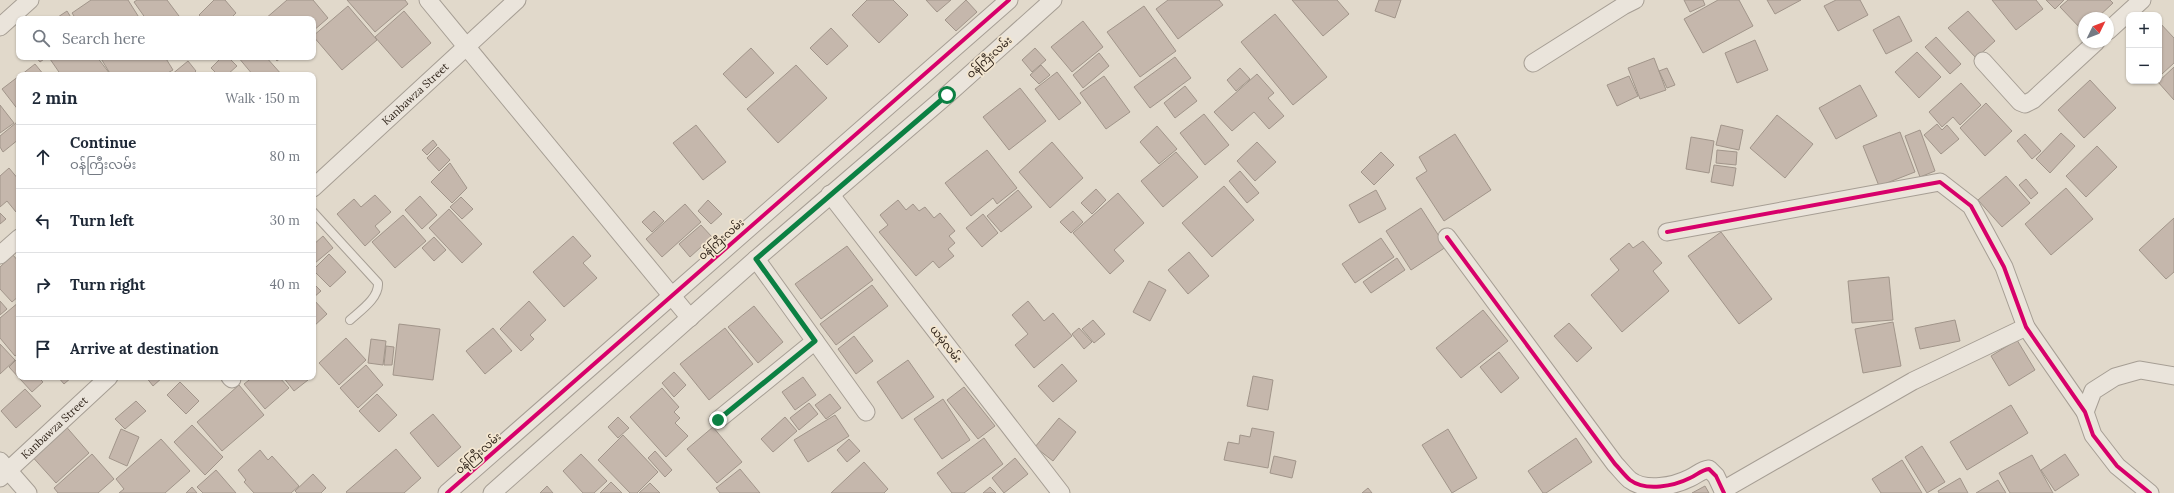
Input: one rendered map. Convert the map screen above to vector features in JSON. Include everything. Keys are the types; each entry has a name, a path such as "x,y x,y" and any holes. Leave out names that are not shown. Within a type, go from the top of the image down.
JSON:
{"street":[{"path":"0,27 30,0"},
{"path":"428,0 465,47 690,318"},
{"name":"Kanbawza Street","path":"316,185 517,0"},
{"name":"ဝန်ကြီးလမ်း","path":"447,493 671,295 928,73 1009,0"},
{"name":"ဝန်ကြီးလမ်း","path":"492,493 756,259 947,95 1053,0"},
{"path":"1533,63 1623,6 1635,0"},
{"path":"2114,26 2142,0"},
{"path":"1983,61 2020,102 2024,104 2033,100 2089,48"},
{"path":"1667,232 1940,182 1971,206 2004,267 2026,327 2085,412 2093,435 2117,466 2150,493"},
{"name":"ယမုံလမ်း","path":"830,194 1056,491"},
{"path":"1447,237 1615,464 1631,481 1649,487 1669,485 1709,469 1716,476 1724,492 1913,381 2026,327"},
{"path":"0,255 16,241"},
{"path":"756,259 866,412"},
{"path":"718,420 815,341"},
{"path":"2085,412 2094,392 2115,376 2140,370 2174,376"},
{"name":"Kanbawza Street","path":"2,470 106,380"},
{"path":"2,470 28,493"}],"lane":[{"path":"316,215 378,283 379,290 376,295 350,320"}],"building":[{"path":"91,0 128,0 138,16 74,16 72,13"},
{"path":"137,0 167,0 179,16 144,16 134,2"},
{"path":"214,0 225,0 236,13 233,16 199,15"},
{"path":"287,0 313,0 328,18 316,28 316,16 268,16"},
{"path":"347,0 405,0 408,4 375,32"},
{"path":"867,0 893,0 908,15 879,43 852,15"},
{"path":"926,0 951,0 937,12"},
{"path":"966,0 977,12 956,31 945,20"},
{"path":"1168,0 1219,0 1223,5 1178,39 1156,9"},
{"path":"1292,0 1337,0 1349,14 1323,36"},
{"path":"1379,0 1401,0 1395,18 1375,11"},
{"path":"1684,0 1703,0 1705,5 1690,12"},
{"path":"1718,0 1739,0 1753,26 1703,53 1684,19"},
{"path":"1767,0 1801,0 1775,14"},
{"path":"1836,0 1860,0 1868,15 1838,31 1824,6"},
{"path":"1992,0 2036,0 2043,9 2016,30"},
{"path":"2046,0 2064,0 2055,9"},
{"path":"2068,0 2110,0 2113,3 2103,12 2078,12 2078,26 2060,7"},
{"path":"348,6 377,40 342,70 316,40 316,33"},
{"path":"1144,6 1176,51 1140,77 1107,32"},
{"path":"67,11 70,16 60,16"},
{"path":"404,11 431,43 402,68 375,37"},
{"path":"1968,11 1995,41 1976,58 1948,28"},
{"path":"1275,14 1327,77 1293,105 1241,42"},
{"path":"1899,16 1912,41 1886,54 1873,30"},
{"path":"1083,21 1103,47 1072,72 1051,47"},
{"path":"2162,25 2174,38 2174,63 2162,74"},
{"path":"831,28 848,46 827,65 810,48"},
{"path":"1936,37 1961,64 1950,74 1925,47"},
{"path":"1755,40 1768,70 1737,83 1725,53"},
{"path":"751,48 774,73 746,98 723,74"},
{"path":"1035,48 1046,60 1032,72 1022,60"},
{"path":"1917,52 1941,77 1919,98 1895,72"},
{"path":"1099,53 1109,66 1083,88 1073,75"},
{"path":"1175,57 1191,78 1150,108 1134,87"},
{"path":"1654,58 1666,90 1640,99 1628,68"},
{"path":"51,60 99,60 108,72 59,72"},
{"path":"102,60 167,60 173,70 169,72 109,72"},
{"path":"219,60 231,60 237,66 230,72 215,72 211,68"},
{"path":"240,60 269,60 279,72 250,72"},
{"path":"188,61 196,71 195,72 175,72"},
{"path":"35,64 42,72 25,72"},
{"path":"796,65 827,98 778,143 747,109"},
{"path":"1041,65 1050,75 1039,84 1030,75"},
{"path":"2174,67 2174,100 2160,84 2162,84 2162,78"},
{"path":"1240,68 1250,79 1236,91 1227,80"},
{"path":"1667,68 1675,85 1667,88 1659,71"},
{"path":"1057,72 1081,103 1059,120 1035,89"},
{"path":"1257,74 1274,93 1268,98 1284,116 1269,129 1254,112 1232,131 1214,112"},
{"path":"1104,76 1130,112 1106,129 1080,93"},
{"path":"1629,76 1638,96 1617,106 1607,85"},
{"path":"16,78 16,107 2,89"},
{"path":"2090,80 2116,108 2084,138 2058,110"},
{"path":"1961,83 1981,105 1960,125 1953,117 1942,127 1929,112"},
{"path":"1860,85 1877,116 1836,139 1819,108"},
{"path":"1185,86 1197,101 1175,118 1164,103"},
{"path":"1020,88 1046,121 1009,150 983,117"},
{"path":"1986,103 2012,131 1985,156 1960,128"},
{"path":"0,105 14,123 0,133"},
{"path":"1204,114 1229,145 1205,165 1180,133"},
{"path":"1777,115 1813,144 1785,178 1750,148"},
{"path":"16,123 16,141 3,152 0,147 0,136"},
{"path":"1937,124 1942,130 1947,125 1959,139 1941,154 1924,135"},
{"path":"696,125 726,162 703,180 673,143"},
{"path":"1721,125 1743,130 1739,150 1716,145"},
{"path":"1157,126 1177,149 1159,164 1140,142"},
{"path":"1920,130 1935,171 1920,177 1905,136"},
{"path":"1900,132 1915,172 1879,186 1863,146"},
{"path":"2061,133 2075,146 2050,173 2036,159"},
{"path":"1455,134 1491,190 1444,221 1416,178 1427,171 1419,157"},
{"path":"2025,134 2041,151 2032,159 2017,141"},
{"path":"1691,137 1714,141 1709,173 1686,169"},
{"path":"433,140 437,145 427,155 422,150"},
{"path":"1052,142 1083,178 1050,208 1019,172"},
{"path":"1257,142 1276,162 1255,181 1237,161"},
{"path":"2097,146 2117,167 2086,197 2066,176"},
{"path":"438,147 450,160 439,171 427,158"},
{"path":"987,150 1017,188 997,204 993,198 971,216 945,183"},
{"path":"1717,150 1737,152 1736,165 1716,163"},
{"path":"1176,152 1198,177 1163,207 1141,181"},
{"path":"1381,152 1394,165 1374,185 1361,172"},
{"path":"450,163 467,188 452,203 431,182"},
{"path":"1714,165 1736,168 1733,186 1711,182"},
{"path":"9,168 16,176 16,212 7,201 0,207 0,176"},
{"path":"1240,171 1259,193 1247,203 1229,181"},
{"path":"2006,176 2030,203 2002,227 1978,200"},
{"path":"2026,179 2038,193 2031,199 2019,185"},
{"path":"1224,186 1254,220 1212,257 1182,223"},
{"path":"2066,188 2093,219 2051,255 2025,224"},
{"path":"1096,189 1106,200 1092,214 1081,203"},
{"path":"1018,190 1032,207 1001,232 987,216"},
{"path":"1376,190 1386,209 1359,223 1349,205"},
{"path":"1118,193 1144,223 1114,250 1124,261 1110,274 1073,233"},
{"path":"375,195 391,212 375,226 380,232 365,246 337,214 354,199 361,207"},
{"path":"420,196 437,215 422,229 405,210"},
{"path":"461,197 473,209 462,219 450,207"},
{"path":"708,200 722,214 711,224 698,211"},
{"path":"898,200 906,210 913,204 919,211 925,207 934,218 940,213 955,231 949,236 955,243 948,249 954,256 939,268 933,261 916,276 879,232 888,225 880,215"},
{"path":"685,204 701,222 662,257 646,239"},
{"path":"1421,208 1446,247 1411,270 1386,231"},
{"path":"449,209 482,244 462,263 429,228"},
{"path":"654,211 664,221 652,232 642,222"},
{"path":"1073,211 1083,222 1071,233 1060,222"},
{"path":"0,213 6,219 0,224"},
{"path":"983,214 998,233 982,247 966,228"},
{"path":"403,215 426,241 395,268 372,242"},
{"path":"2174,218 2174,272 2166,279 2139,250"},
{"path":"701,225 712,237 690,257 679,244"},
{"path":"1721,232 1772,299 1739,324 1688,256"},
{"path":"323,236 333,248 316,262 316,242"},
{"path":"573,236 591,256 583,263 597,278 564,307 533,272"},
{"path":"434,237 446,250 434,261 422,248"},
{"path":"1381,238 1394,257 1355,283 1342,264"},
{"path":"1643,241 1662,263 1653,271 1669,291 1622,332 1591,295 1619,270 1610,259 1629,243 1633,248"},
{"path":"847,246 873,280 821,319 795,284"},
{"path":"1189,252 1209,276 1188,294 1168,270"},
{"path":"329,254 346,272 330,287 316,273 316,267"},
{"path":"13,255 16,258 16,299 12,302 0,289 0,267"},
{"path":"1397,258 1405,270 1371,293 1363,282"},
{"path":"1889,277 1893,320 1852,323 1848,281"},
{"path":"1149,281 1166,290 1150,321 1133,312"},
{"path":"872,285 888,306 836,345 820,324"},
{"path":"316,286 321,291 316,295"},
{"path":"0,301 7,309 0,315"},
{"path":"529,301 546,320 530,335 534,339 521,351 500,329"},
{"path":"1028,301 1044,321 1053,313 1072,336 1034,368 1015,345 1028,334 1012,315"},
{"path":"316,302 327,314 316,324"},
{"path":"16,305 15,356 0,338 0,318"},
{"path":"754,306 783,342 758,363 728,327"},
{"path":"1483,310 1508,341 1461,378 1436,348"},
{"path":"1093,320 1105,334 1094,343 1082,329"},
{"path":"1955,320 1960,341 1920,349 1915,328"},
{"path":"1893,322 1901,366 1863,373 1855,329"},
{"path":"1569,323 1592,348 1577,362 1554,336"},
{"path":"399,324 440,329 433,380 393,375"},
{"path":"493,328 512,351 485,374 466,351"},
{"path":"725,328 753,364 709,400 680,364"},
{"path":"1079,328 1092,342 1084,349 1072,334"},
{"path":"854,336 873,361 856,374 838,349"},
{"path":"346,338 366,360 339,385 319,363"},
{"path":"371,339 386,341 383,365 368,363"},
{"path":"2017,340 2035,370 2009,386 1991,356"},
{"path":"0,344 15,360 0,374"},
{"path":"386,346 394,347 392,365 384,365"},
{"path":"1499,352 1519,378 1501,393 1480,367"},
{"path":"16,360 16,375 9,367"},
{"path":"908,360 934,397 902,419 877,382"},
{"path":"1062,364 1077,381 1053,402 1038,386"},
{"path":"366,365 383,385 358,408 340,388"},
{"path":"674,372 686,385 674,397 662,383"},
{"path":"1253,376 1273,380 1268,410 1247,406"},
{"path":"803,377 816,395 795,410 782,392"},
{"path":"21,380 41,380 43,382 32,392"},
{"path":"61,380 69,380 64,384"},
{"path":"148,380 160,380 153,386"},
{"path":"249,380 282,380 289,388 265,409 244,384"},
{"path":"285,380 308,380 294,391"},
{"path":"180,382 199,401 186,414 167,395"},
{"path":"239,385 264,415 222,451 197,422"},
{"path":"964,387 995,426 978,439 947,400"},
{"path":"662,388 679,407 674,412 680,418 675,423 688,436 666,457 630,417"},
{"path":"25,389 41,406 16,428 1,411"},
{"path":"377,394 397,415 379,432 359,411"},
{"path":"830,394 841,408 826,419 815,405"},
{"path":"943,399 970,440 942,459 914,419"},
{"path":"136,401 146,411 125,429 115,419"},
{"path":"809,403 818,414 799,430 790,418"},
{"path":"2011,405 2028,433 1967,470 1950,442"},
{"path":"433,414 461,447 438,467 410,433"},
{"path":"835,415 849,436 808,462 794,440"},
{"path":"618,417 629,428 618,438 608,427"},
{"path":"785,417 797,431 773,452 761,439"},
{"path":"1059,418 1076,432 1053,461 1035,447"},
{"path":"63,423 89,453 56,483 29,453"},
{"path":"192,425 223,457 205,475 174,442"},
{"path":"713,427 742,462 717,483 687,449"},
{"path":"1252,428 1274,432 1268,468 1224,460 1228,442 1239,444 1240,435 1250,437"},
{"path":"121,429 139,437 127,466 109,458"},
{"path":"1448,429 1477,478 1452,493 1422,445"},
{"path":"623,435 658,472 637,493 630,493 598,460"},
{"path":"984,438 1003,464 964,493 952,493 937,473"},
{"path":"1576,438 1592,462 1546,493 1543,493 1528,471"},
{"path":"161,439 190,471 165,493 119,493 124,489 116,479"},
{"path":"849,439 860,451 847,462 837,450"},
{"path":"1922,446 1945,482 1927,493 1905,457"},
{"path":"396,449 421,478 404,493 346,492"},
{"path":"260,450 268,460 272,456 299,486 291,493 254,493 244,482 246,480 238,470"},
{"path":"655,451 672,470 665,477 648,458"},
{"path":"92,454 114,479 98,493 58,493 54,488"},
{"path":"581,454 607,481 594,493 583,493 563,471"},
{"path":"2065,454 2079,475 2055,491 2041,470"},
{"path":"2032,455 2053,493 2010,493 1999,473"},
{"path":"1274,456 1296,461 1292,478 1270,473"},
{"path":"1015,458 1028,474 1004,493 992,478"},
{"path":"1902,460 1922,493 1881,493 1872,479"},
{"path":"864,462 888,489 884,493 831,493"},
{"path":"740,469 760,493 720,493 716,488"},
{"path":"216,470 236,493 203,493 197,487"},
{"path":"313,474 326,488 321,493 297,493 295,491"},
{"path":"1960,478 1968,493 1939,493 1938,491"},
{"path":"1998,480 2006,493 1976,493"},
{"path":"611,482 622,493 600,493"},
{"path":"650,483 660,493 639,493"},
{"path":"547,486 553,493 540,493"},
{"path":"1705,486 1709,493 1692,493"},
{"path":"192,487 197,493 186,493"},
{"path":"990,487 996,493 983,493"},
{"path":"1368,488 1372,493 1362,493"}],"cycle path":[{"path":"447,493 1009,0"},
{"path":"1667,232 1940,182 1971,206 2004,267 2026,327 2085,412 2093,435 2117,466 2150,493"},
{"path":"1447,237 1615,464 1630,480 1644,486 1652,487 1668,485 1683,481 1709,469 1716,476 1724,493"}],"route":[{"path":"718,420 815,341 756,259 947,95"}]}
